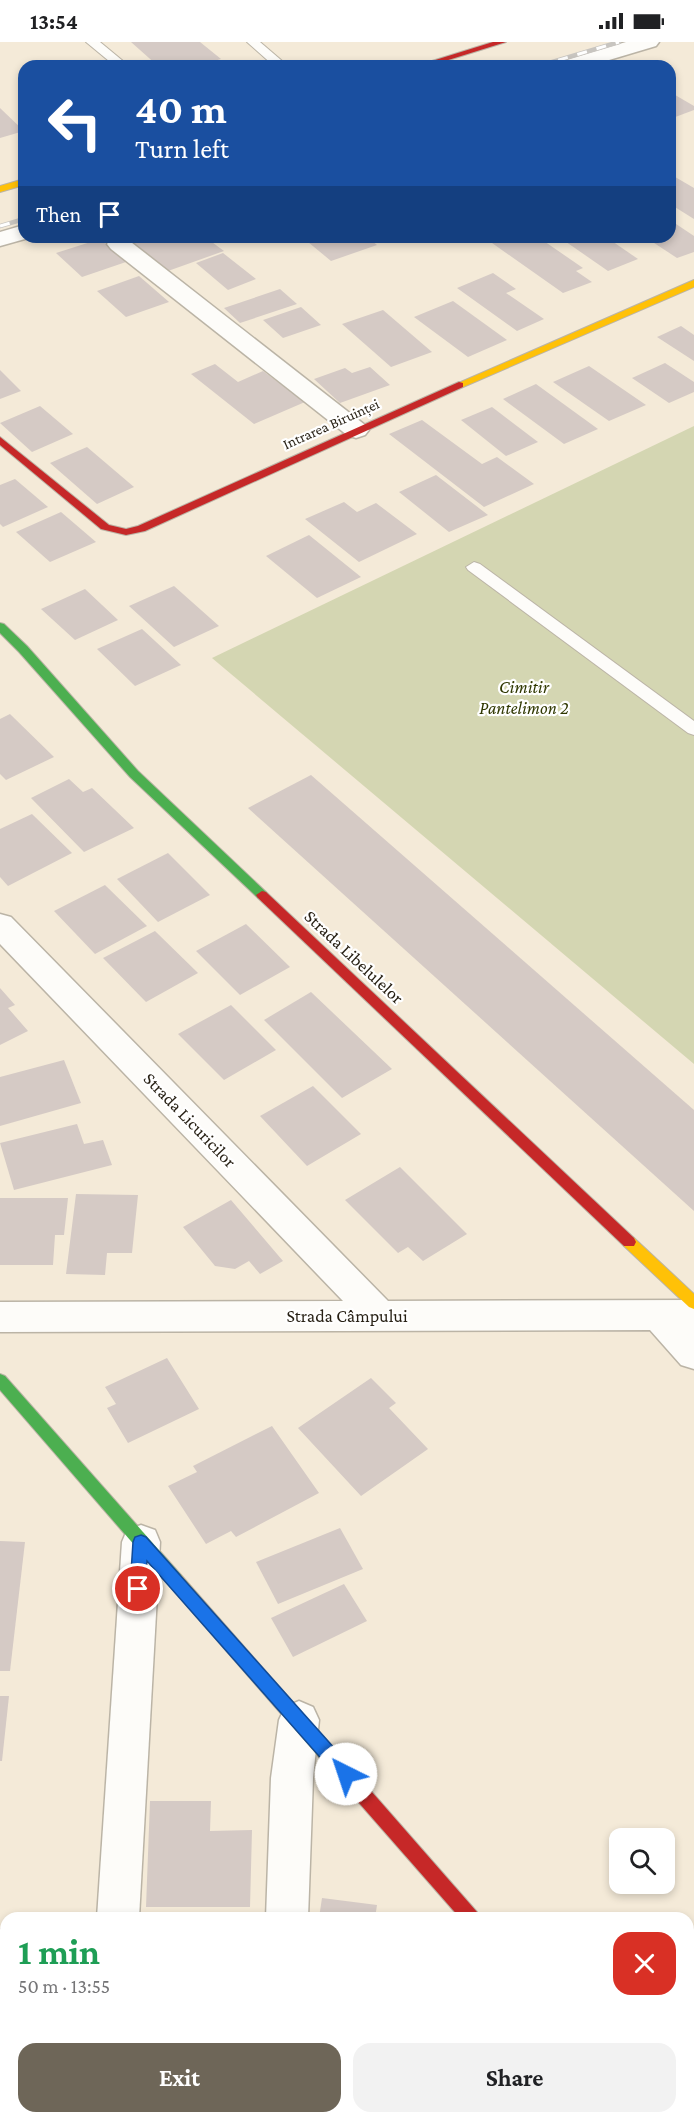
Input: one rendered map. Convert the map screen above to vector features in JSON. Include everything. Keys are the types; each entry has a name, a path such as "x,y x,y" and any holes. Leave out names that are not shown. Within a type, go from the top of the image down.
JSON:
{"street":[{"path":"440,60 502,42"},
{"path":"587,60 649,42"},
{"path":"0,189 18,184"},
{"path":"0,239 18,234"},
{"path":"119,244 356,430"},
{"name":"Intrarea Biruinței","path":"0,440 105,527 126,532 141,529 356,430 694,283"},
{"name":"Strada Libelulelor","path":"0,627 134,774 694,1303"},
{"name":"Strada Licuricilor","path":"0,925 380,1316"},
{"path":"659,1315 694,1354"},
{"name":"Strada Câmpului","path":"0,1317 694,1315"},
{"path":"0,1380 466,1912"},
{"path":"118,1912 141,1542"},
{"path":"287,1912 292,1778 299,1720"}],"lane":[{"path":"92,42 115,60"},
{"path":"253,42 275,60"},
{"path":"474,567 694,729"}],"green space":[{"name":"Cimitir Pantelimon 2","path":"694,426 694,1064 212,658"}],"building":[{"path":"131,42 200,42 221,59 218,60 151,60"},
{"path":"676,96 694,106 694,110 676,117"},
{"path":"0,108 18,125 18,133 0,138"},
{"path":"676,178 694,188 694,219 676,208"},
{"path":"676,224 694,236 694,252 677,258 654,243 676,243"},
{"path":"87,243 105,243 126,262 82,277 56,253"},
{"path":"134,243 213,243 224,251 168,271"},
{"path":"309,243 374,243 377,245 331,261"},
{"path":"492,243 547,243 583,268 576,271 592,282 563,293"},
{"path":"568,243 615,243 638,259 608,271"},
{"path":"223,253 256,279 228,290 196,263"},
{"path":"493,273 516,289 506,293 544,319 517,331 457,288"},
{"path":"139,276 169,302 126,317 97,291"},
{"path":"280,289 297,304 240,323 224,308"},
{"path":"453,301 507,340 468,357 414,317"},
{"path":"301,307 321,325 283,338 263,320"},
{"path":"383,310 432,352 391,367 342,324"},
{"path":"681,326 694,335 694,361 657,337"},
{"path":"665,363 694,382 694,392 669,403 632,378"},
{"path":"215,364 238,382 263,371 305,402 254,424 191,374"},
{"path":"589,366 646,405 609,421 553,382"},
{"path":"370,367 390,385 340,403 314,379 345,368 352,373"},
{"path":"0,370 21,391 0,399"},
{"path":"536,384 598,429 564,444 503,399"},
{"path":"40,406 73,434 32,452 0,423"},
{"path":"492,407 538,442 506,456 461,420"},
{"path":"422,420 482,464 497,457 534,484 484,507 389,434"},
{"path":"87,447 134,487 97,504 50,463"},
{"path":"436,475 488,515 449,532 399,492"},
{"path":"15,479 48,507 3,527 0,524 0,485"},
{"path":"344,502 357,512 376,503 417,534 359,562 305,519"},
{"path":"61,512 96,542 50,562 16,532"},
{"path":"309,535 361,577 317,598 266,556"},
{"path":"174,586 219,626 174,647 129,606"},
{"path":"85,589 118,620 75,640 41,609"},
{"path":"142,629 181,665 135,686 97,649"},
{"path":"10,714 54,757 6,780 0,774 0,719"},
{"path":"311,775 694,1110 694,1211 248,808"},
{"path":"69,779 83,792 92,788 134,828 84,852 31,798"},
{"path":"32,814 72,853 8,886 0,877 0,829"},
{"path":"168,853 210,895 158,922 117,879"},
{"path":"105,885 147,926 95,954 54,911"},
{"path":"246,924 290,967 240,995 196,951"},
{"path":"155,931 198,973 146,1002 103,958"},
{"path":"0,988 15,1005 8,1008 28,1031 0,1045"},
{"path":"311,992 392,1069 342,1098 264,1020"},
{"path":"231,1005 276,1050 224,1080 178,1034"},
{"path":"64,1060 81,1103 0,1126 0,1077"},
{"path":"313,1086 361,1134 307,1166 260,1116"},
{"path":"77,1124 84,1144 103,1140 112,1165 14,1190 0,1143"},
{"path":"400,1167 467,1234 423,1261 408,1247 398,1253 345,1200"},
{"path":"76,1194 138,1195 132,1253 107,1253 105,1275 66,1274"},
{"path":"0,1198 68,1198 64,1235 55,1235 53,1265 0,1265"},
{"path":"231,1200 283,1261 260,1274 249,1261 235,1269 215,1266 183,1227"},
{"path":"167,1358 199,1409 128,1443 107,1408 116,1404 105,1387"},
{"path":"371,1378 396,1403 389,1408 428,1449 361,1496 298,1428"},
{"path":"272,1426 319,1493 236,1537 231,1531 206,1544 168,1486 197,1472 193,1466"},
{"path":"340,1528 363,1569 278,1604 256,1562"},
{"path":"0,1541 25,1542 10,1671 0,1671"},
{"path":"344,1584 367,1621 293,1657 271,1618"},
{"path":"0,1696 9,1696 2,1761 0,1761"},
{"path":"150,1801 211,1801 210,1831 252,1830 250,1907 146,1907"},
{"path":"322,1898 377,1905 376,1912 320,1912"}],"railway":[{"path":"559,60 619,42"},
{"path":"0,226 18,221"}],"traffic: fast":[{"path":"0,627 23,649 134,774 262,895"},
{"path":"0,1380 175,1580"}],"traffic: slow":[{"path":"0,189 18,184"},
{"path":"459,385 694,283"},
{"path":"629,1242 694,1303"},
{"path":"175,1580 330,1757"}],"traffic: jam":[{"path":"440,60 502,42"},
{"path":"0,440 105,527 126,532 141,529 459,385"},
{"path":"262,895 629,1242"},
{"path":"330,1757 466,1912"}],"route":[{"path":"138,1589 141,1542 346,1774"}]}
